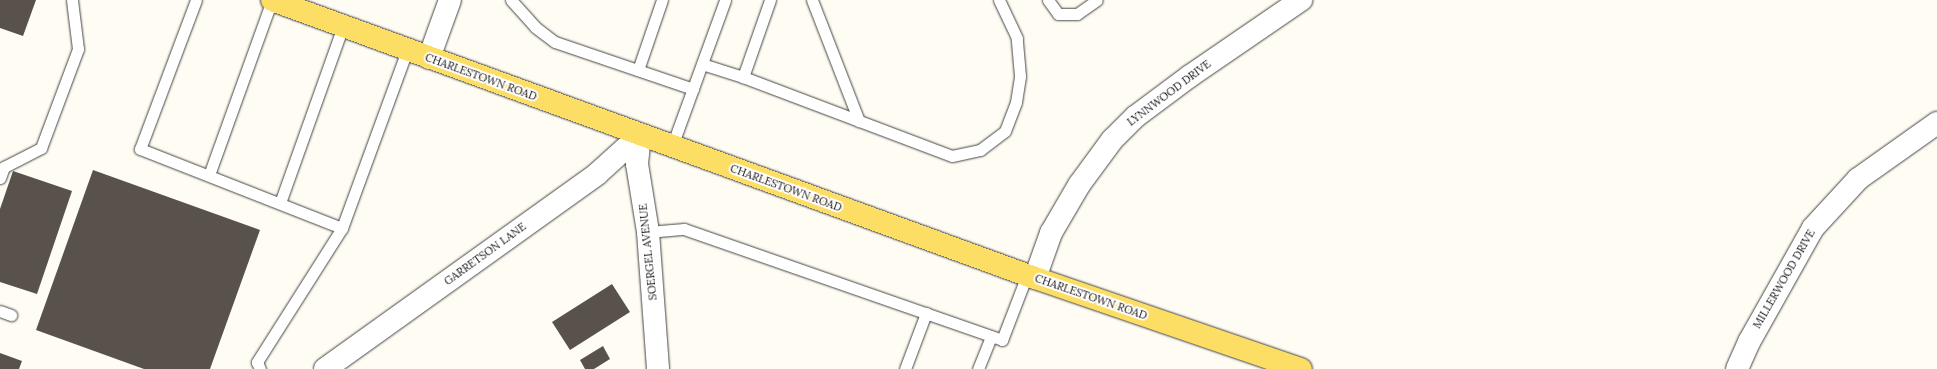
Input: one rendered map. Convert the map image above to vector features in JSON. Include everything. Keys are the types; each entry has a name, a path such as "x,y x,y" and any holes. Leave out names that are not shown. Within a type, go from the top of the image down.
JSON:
{"main road":[{"name":"CHARLESTOWN ROAD","path":"272,0 1031,277 1301,369"}],"street":[{"path":"429,58 450,0"},
{"name":"LYNNWOOD DRIVE","path":"1031,277 1051,233 1079,185 1112,140 1135,117 1190,76 1300,0"},
{"name":"MILLERWOOD DRIVE","path":"1737,369 1749,342 1813,228 1858,179 1937,123"},
{"name":"SOERGEL AVENUE","path":"640,135 637,164 648,232 658,369"},
{"name":"GARRETSON LANE","path":"325,369 598,174 640,135"}],"lane":[{"path":"0,178 4,167 41,148 78,50 72,0"},
{"path":"196,0 140,148 342,228"},
{"path":"209,175 272,0"},
{"path":"511,0 535,27 555,42 693,89"},
{"path":"638,70 662,0"},
{"path":"672,146 725,0"},
{"path":"743,77 770,0"},
{"path":"812,0 860,121"},
{"path":"702,64 743,77 952,156 980,150 1005,131 1016,102 1020,76 1017,38 1000,0"},
{"path":"1048,0 1058,14 1077,14 1097,0"},
{"path":"280,203 343,26"},
{"path":"260,369 257,362 342,228 407,50"},
{"path":"648,232 684,229 1002,340 1031,277"},
{"path":"0,311 11,315"},
{"path":"905,369 926,313"},
{"path":"978,369 991,336"}],"building":[{"path":"0,0 36,0 23,36 0,28"},
{"path":"93,170 260,230 210,369 144,369 36,330"},
{"path":"13,171 72,191 37,294 0,282 0,209"},
{"path":"612,284 630,312 570,350 552,322"},
{"path":"603,346 610,359 594,369 585,369 580,360"},
{"path":"0,353 22,361 19,369 0,369"}]}
